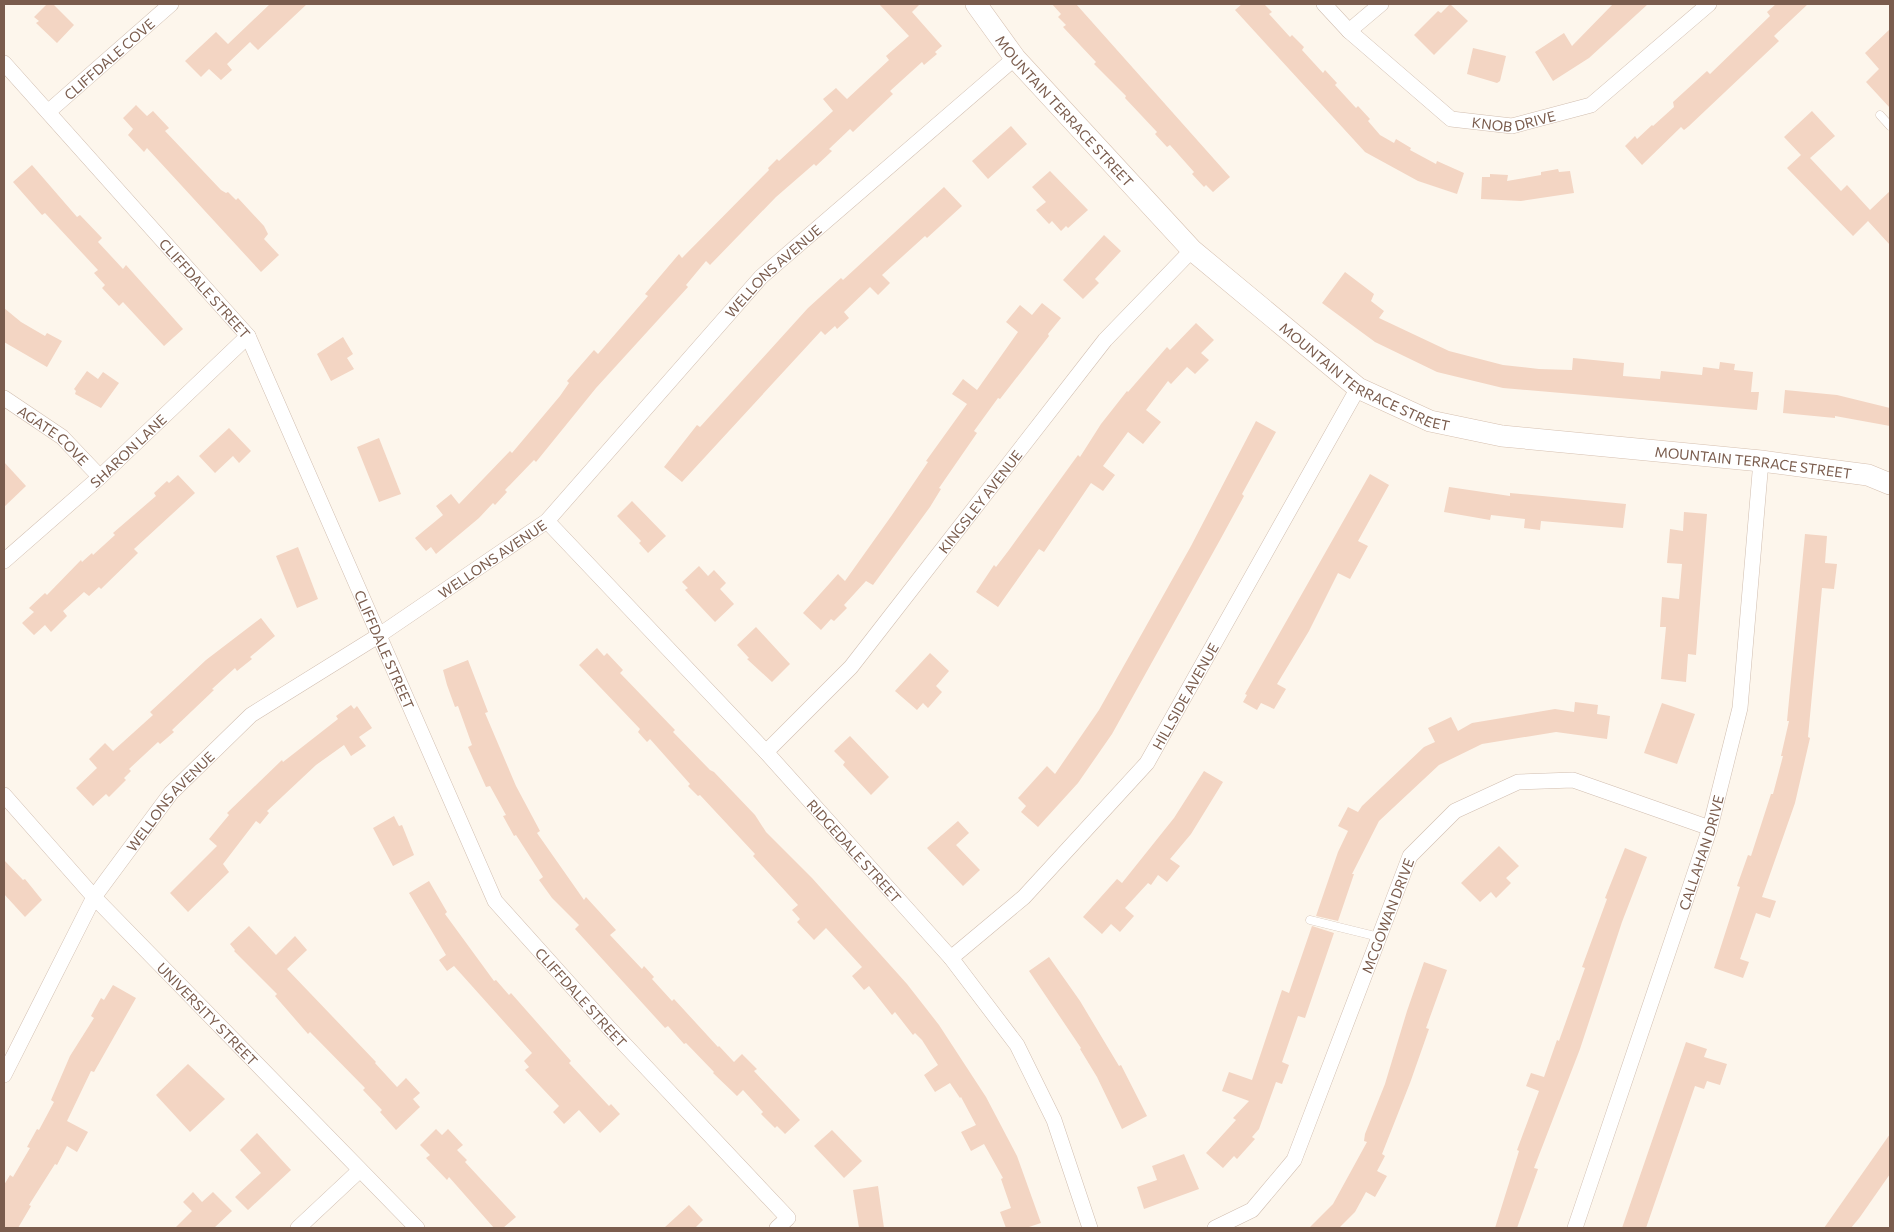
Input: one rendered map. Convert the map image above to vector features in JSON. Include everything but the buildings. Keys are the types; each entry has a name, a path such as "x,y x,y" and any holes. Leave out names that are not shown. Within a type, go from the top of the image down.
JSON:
{"street":[{"name":"CLIFFDALE COVE","path":"48,112 171,4"},
{"name":"MOUNTAIN TERRACE STREET","path":"976,4 1015,58 1192,250 1358,388 1430,421 1502,436 1761,462 1868,475 1890,484"},
{"name":"KNOB DRIVE","path":"1324,4 1349,31 1451,119 1512,126 1591,104 1709,4"},
{"path":"1349,31 1381,4"},
{"name":"WELLONS AVENUE","path":"4,1075 94,897 171,793 251,715 378,636 547,521 761,277 1015,58"},
{"name":"CLIFFDALE STREET","path":"4,63 248,336 495,901 783,1223"},
{"name":"KINGSLEY AVENUE","path":"766,752 851,667 1105,340 1192,250"},
{"name":"SHARON LANE","path":"4,561 100,477 248,336"},
{"name":"HILLSIDE AVENUE","path":"951,958 1024,897 1147,763 1358,388"},
{"name":"AGATE COVE","path":"4,398 62,437 100,477"},
{"name":"CALLAHAN DRIVE","path":"1575,1228 1710,828 1740,708 1761,462"},
{"name":"RIDGEDALE STREET","path":"547,521 766,752 951,958 1017,1045 1054,1120 1090,1228"},
{"name":"MCGOWAN DRIVE","path":"1215,1228 1252,1210 1294,1160 1410,856 1455,811 1518,782 1573,780 1710,828"},
{"name":"UNIVERSITY STREET","path":"4,795 94,897 417,1228"},
{"path":"298,1228 360,1170"}],"lane":[{"path":"1880,114 1890,126"},
{"path":"1310,920 1380,937"}]}
